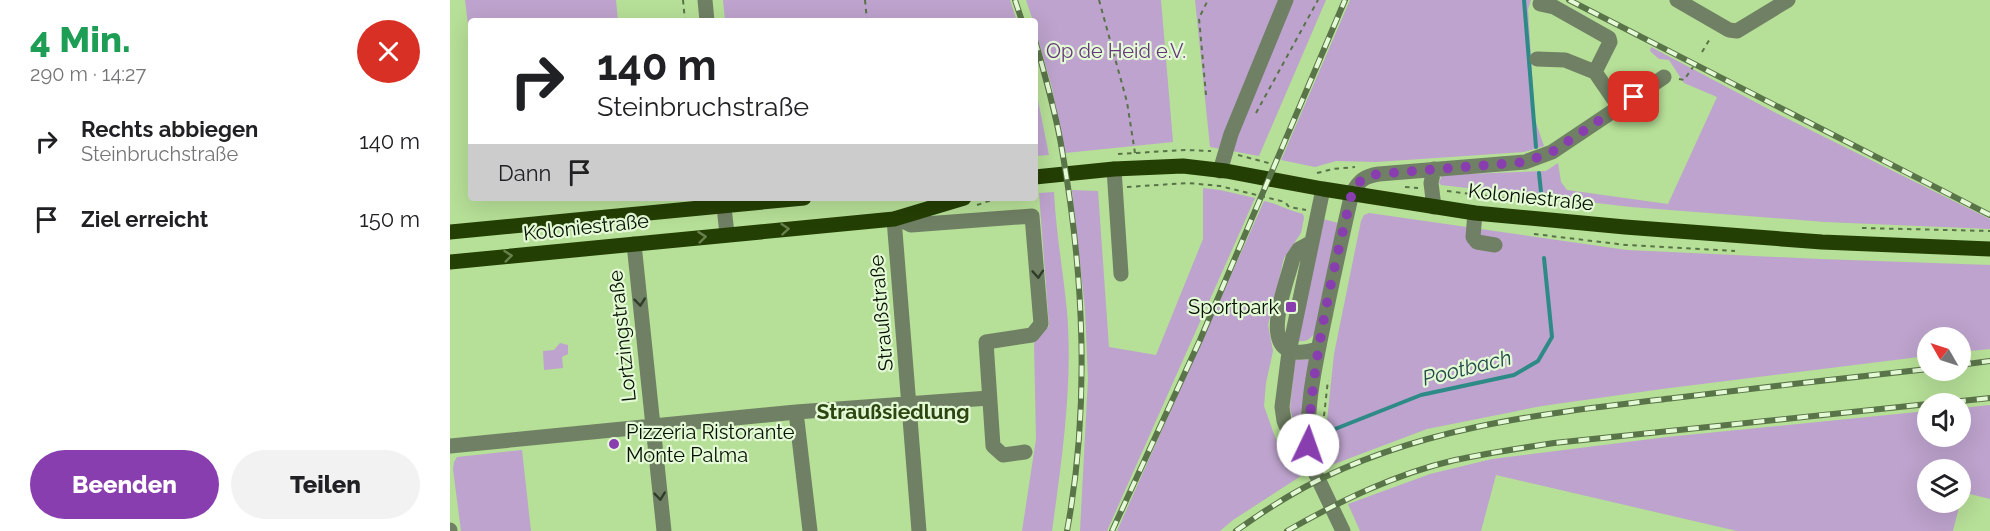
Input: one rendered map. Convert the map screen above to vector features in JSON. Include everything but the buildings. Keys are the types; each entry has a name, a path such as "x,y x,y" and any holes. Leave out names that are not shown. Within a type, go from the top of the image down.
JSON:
{"main road":[{"name":"Koloniestraße","path":"1038,177 1137,167 1182,166 1220,178 1323,189 1475,213 1822,242 1990,249"},
{"name":"Koloniestraße","path":"450,232 743,201"},
{"name":"Koloniestraße","path":"450,262 896,219 954,201"}],"street":[{"path":"705,0 707,18"},
{"path":"1220,178 1231,134 1286,0"},
{"path":"1677,0 1729,30 1737,31 1788,0"},
{"path":"1540,4 1554,8 1609,38 1610,42 1595,72"},
{"path":"1537,59 1565,60 1595,72 1619,107"},
{"path":"1310,462 1308,445 1310,396 1318,349 1352,193 1360,180 1370,175 1525,162 1552,152 1664,77"},
{"path":"1114,169 1121,274"},
{"path":"1434,169 1432,189 1434,207"},
{"path":"1323,189 1289,352 1282,407 1284,421 1290,435 1310,462 1343,531"},
{"path":"723,202 727,234"},
{"path":"1475,213 1473,237 1477,242 1495,245"},
{"name":"Koloniestraße","path":"896,219 911,225 1032,216 1041,324 1032,335 986,342 989,398"},
{"name":"Straußstraße","path":"896,219 919,531"},
{"name":"Lortzingstraße","path":"634,244 664,531"},
{"path":"1289,352 1304,353 1318,349"},
{"path":"450,446 796,412 989,398 993,446 1003,455 1025,452"},
{"path":"796,412 810,531"}],"path":[{"path":"683,0 685,18"},
{"path":"865,0 867,18"},
{"path":"1099,0 1127,102 1137,167"},
{"path":"1206,94 1199,18 1208,0"},
{"path":"1252,119 1318,0"},
{"path":"1702,52 1710,38"},
{"path":"1684,80 1693,67"},
{"path":"1233,153 1283,167"},
{"path":"1220,178 1285,202 1289,207 1318,212"},
{"path":"1397,186 1595,209"},
{"path":"1860,228 1990,231"},
{"path":"1323,422 1329,376"}],"green space":[{"path":"465,0 616,0 618,18 468,18 468,25"},
{"path":"723,0 1010,0 1016,18 725,18"},
{"name":"Op de Heid e.V.","path":"1026,0 1161,0 1173,142 1065,153 1052,88 1038,39 1038,18 1032,18"},
{"path":"1195,0 1326,0 1259,156 1210,147"},
{"path":"1350,0 1531,0 1528,9 1535,120 1544,146 1524,152 1376,162 1336,161 1315,167 1281,160"},
{"path":"1651,47 1776,113 1990,219 1990,229 1825,222 1631,207 1439,183 1442,175 1546,171 1558,163 1561,182 1567,190 1668,204 1717,97 1684,83 1669,60 1659,59 1650,51"},
{"path":"1038,100 1049,155 1038,156"},
{"path":"1203,188 1255,198 1107,531 1080,531 1088,379 1085,309 1072,190 1098,191 1109,347 1156,355 1203,239"},
{"path":"1054,192 1067,311 1069,366 1066,421 1052,531 1022,531 1036,439 1034,343 1049,326 1039,193"},
{"path":"1264,201 1303,214 1304,218 1301,233 1284,258 1268,325 1273,351 1264,406 1279,448 1301,476 1220,531 1117,531"},
{"path":"1369,213 1627,250 1990,265 1990,349 1971,351 1971,327 1917,327 1917,357 1542,406 1427,429 1329,466 1324,449 1334,354 1364,215"},
{"path":"1323,219 1338,223 1316,332 1308,340 1298,341"},
{"path":"560,343 568,345 568,354 562,357 563,368 544,370 543,351 554,350"},
{"path":"1310,359 1301,422 1293,420 1290,408 1295,360"},
{"path":"1990,405 1990,499 1971,494 1971,459 1917,459 1917,513 1958,513 1953,531 1737,531 1496,475 1481,531 1360,531 1348,504 1430,474 1492,459 1667,437 1917,412 1917,447 1971,447 1971,407"},
{"path":"522,450 531,531 461,531 453,469 457,457"}],"waterway":[{"name":"Pootbach","path":"1524,0 1536,147"},
{"name":"Pootbach","path":"1539,173 1541,192"},
{"name":"Pootbach","path":"1335,429 1421,395 1514,375 1538,361 1552,337 1544,258"}],"railway":[{"path":"1015,0 1021,18"},
{"path":"1112,531 1200,340 1345,0"},
{"path":"1569,0 1990,215"},
{"path":"1038,51 1062,150 1079,293 1081,341 1079,437 1067,531"},
{"path":"1971,364 1990,361"},
{"path":"1236,531 1296,492 1348,466 1393,449 1485,425 1579,410 1917,370"},
{"path":"1971,400 1990,398"},
{"path":"1287,531 1327,509 1389,481 1467,457 1554,443 1917,405"}],"place":[{"name":"Sportpark","path":"1291,307"},
{"name":"Pizzeria Ristorante Monte Palma","path":"614,444"}],"district":[{"name":"Straußsiedlung","path":"893,412"}],"route":[{"path":"1308,445 1310,396 1318,349 1352,193 1360,180 1379,174 1525,162 1552,152 1634,97"}]}
